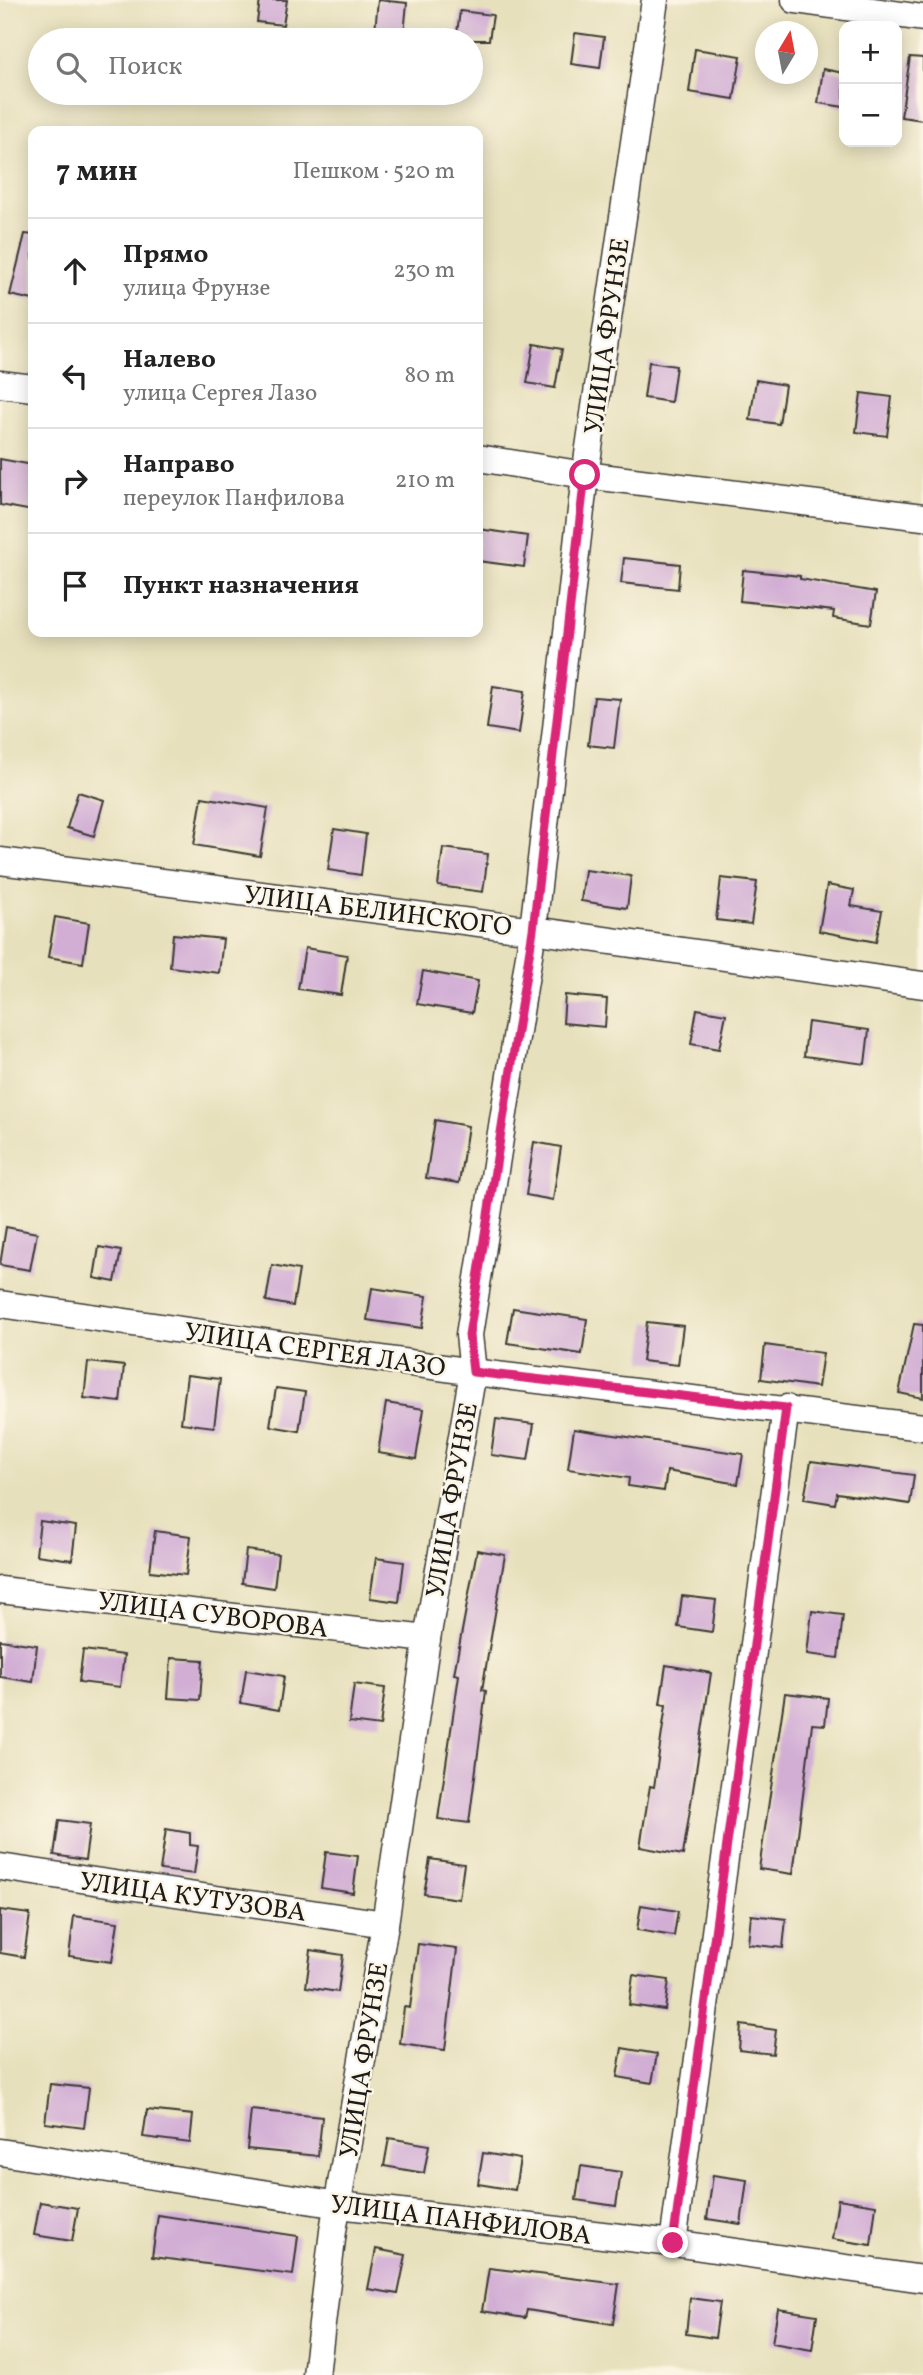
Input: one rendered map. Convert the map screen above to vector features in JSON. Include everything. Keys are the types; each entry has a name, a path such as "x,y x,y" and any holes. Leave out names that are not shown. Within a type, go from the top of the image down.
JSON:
{"street":[{"name":"УЛИЦА ФРУНЗЕ","path":"316,2375 333,2231 386,1924 427,1639 473,1372 469,1335 533,930 585,475 655,0"},
{"path":"795,0 923,18"},
{"path":"2,382 28,387"},
{"path":"483,459 585,475 923,517"},
{"name":"УЛИЦА БЕЛИНСКОГО","path":"0,861 533,930 923,985"},
{"name":"УЛИЦА СЕРГЕЯ ЛАЗО","path":"0,1304 473,1372 786,1408 923,1427"},
{"path":"673,2243 786,1408"},
{"name":"УЛИЦА СУВОРОВА","path":"0,1590 427,1639"},
{"name":"УЛИЦА КУТУЗОВА","path":"0,1867 386,1924"},
{"name":"УЛИЦА ПАНФИЛОВА","path":"0,2152 339,2205 673,2243 923,2279"}],"building":[{"path":"260,0 287,0 283,25 257,22"},
{"path":"378,0 407,3 405,28 375,28"},
{"path":"460,11 493,15 489,40 483,40 483,28 458,28"},
{"path":"575,33 604,37 600,68 571,64"},
{"path":"695,49 741,56 734,99 689,92"},
{"path":"910,57 923,58 923,120 902,117"},
{"path":"823,69 839,72 839,106 818,103"},
{"path":"25,234 28,234 28,299 10,295"},
{"path":"534,344 562,349 555,388 527,383"},
{"path":"649,362 676,366 671,402 644,398"},
{"path":"756,380 785,385 779,424 750,420"},
{"path":"861,393 892,397 887,436 856,432"},
{"path":"0,459 28,464 28,510 0,505"},
{"path":"483,530 528,536 524,567 483,562"},
{"path":"624,558 680,564 678,589 621,583"},
{"path":"743,570 800,576 800,579 876,592 871,624 833,618 834,611 740,601"},
{"path":"493,686 525,691 519,733 487,728"},
{"path":"594,697 620,699 614,748 588,745"},
{"path":"78,792 104,800 94,836 67,828"},
{"path":"202,797 268,808 260,856 194,845"},
{"path":"334,829 366,834 361,875 328,870"},
{"path":"443,848 488,854 483,892 438,886"},
{"path":"585,870 631,876 627,908 581,901"},
{"path":"721,878 757,882 751,924 716,920"},
{"path":"827,885 854,890 851,906 882,911 876,942 819,931"},
{"path":"55,917 89,923 83,963 48,957"},
{"path":"173,934 223,939 219,973 170,967"},
{"path":"305,948 347,955 341,995 298,989"},
{"path":"423,971 478,981 472,1013 417,1004"},
{"path":"565,995 607,999 605,1027 563,1023"},
{"path":"697,1009 726,1014 719,1049 691,1044"},
{"path":"808,1022 869,1030 865,1064 804,1056"},
{"path":"435,1120 468,1126 459,1183 426,1178"},
{"path":"534,1142 561,1147 553,1200 526,1195"},
{"path":"6,1227 37,1233 30,1270 0,1265"},
{"path":"99,1247 121,1251 115,1282 94,1278"},
{"path":"272,1265 299,1270 293,1306 266,1301"},
{"path":"372,1288 427,1296 422,1328 367,1320"},
{"path":"513,1308 587,1319 582,1354 507,1343"},
{"path":"647,1322 683,1326 678,1365 642,1361"},
{"path":"914,1324 923,1325 923,1398 899,1393"},
{"path":"765,1345 823,1353 818,1387 761,1379"},
{"path":"88,1362 124,1366 120,1402 84,1398"},
{"path":"187,1375 220,1379 214,1427 181,1423"},
{"path":"276,1388 305,1392 299,1431 270,1426"},
{"path":"386,1403 424,1409 416,1459 378,1453"},
{"path":"496,1419 534,1424 528,1460 491,1455"},
{"path":"574,1429 743,1454 738,1484 667,1471 664,1491 628,1486 629,1478 568,1469"},
{"path":"811,1461 914,1475 910,1504 837,1493 835,1504 804,1499"},
{"path":"40,1521 76,1526 72,1560 36,1555"},
{"path":"155,1531 191,1536 186,1575 150,1571"},
{"path":"246,1550 278,1554 274,1588 242,1583"},
{"path":"477,1550 505,1555 482,1690 486,1691 469,1823 438,1819 459,1675 454,1674"},
{"path":"376,1558 404,1562 399,1602 370,1598"},
{"path":"682,1596 716,1600 712,1632 678,1627"},
{"path":"812,1611 843,1615 838,1658 807,1654"},
{"path":"0,1640 37,1645 33,1682 0,1677"},
{"path":"83,1650 124,1655 120,1687 79,1682"},
{"path":"171,1658 203,1660 200,1700 168,1698"},
{"path":"666,1665 711,1673 683,1855 640,1847 650,1786 654,1787 666,1705 660,1704"},
{"path":"246,1670 284,1676 279,1710 241,1703"},
{"path":"354,1684 385,1688 380,1726 349,1722"},
{"path":"785,1693 828,1698 825,1725 812,1724 793,1874 759,1869"},
{"path":"59,1820 90,1824 85,1860 54,1855"},
{"path":"166,1829 190,1833 190,1845 198,1846 194,1874 160,1870"},
{"path":"326,1852 358,1856 353,1893 321,1888"},
{"path":"430,1859 464,1864 459,1899 424,1894"},
{"path":"641,1905 678,1911 674,1936 637,1930"},
{"path":"0,1910 30,1914 24,1957 0,1953"},
{"path":"751,1915 786,1919 783,1948 748,1944"},
{"path":"74,1916 118,1922 112,1962 69,1956"},
{"path":"418,1944 457,1949 445,2050 400,2044 404,2007 410,2008"},
{"path":"311,1950 343,1955 338,1992 306,1987"},
{"path":"633,1975 669,1980 665,2010 629,2005"},
{"path":"741,2025 776,2030 773,2054 739,2050"},
{"path":"622,2048 657,2054 652,2083 617,2077"},
{"path":"50,2084 89,2088 84,2128 45,2123"},
{"path":"147,2110 193,2115 190,2143 143,2137"},
{"path":"251,2110 322,2117 318,2156 247,2149"},
{"path":"389,2138 429,2145 424,2173 384,2166"},
{"path":"483,2153 520,2159 515,2190 478,2184"},
{"path":"581,2166 621,2172 616,2206 576,2200"},
{"path":"713,2175 747,2180 741,2224 707,2219"},
{"path":"838,2199 876,2205 871,2245 832,2239"},
{"path":"40,2202 78,2208 72,2241 34,2235"},
{"path":"158,2215 298,2236 293,2275 152,2257"},
{"path":"376,2249 406,2255 398,2294 368,2289"},
{"path":"489,2268 619,2284 613,2324 527,2310 525,2318 482,2311"},
{"path":"690,2298 720,2302 715,2338 686,2334"},
{"path":"778,2309 817,2315 812,2350 772,2343"}],"route":[{"path":"585,475 533,930 469,1335 473,1372 786,1408 673,2243"}]}
